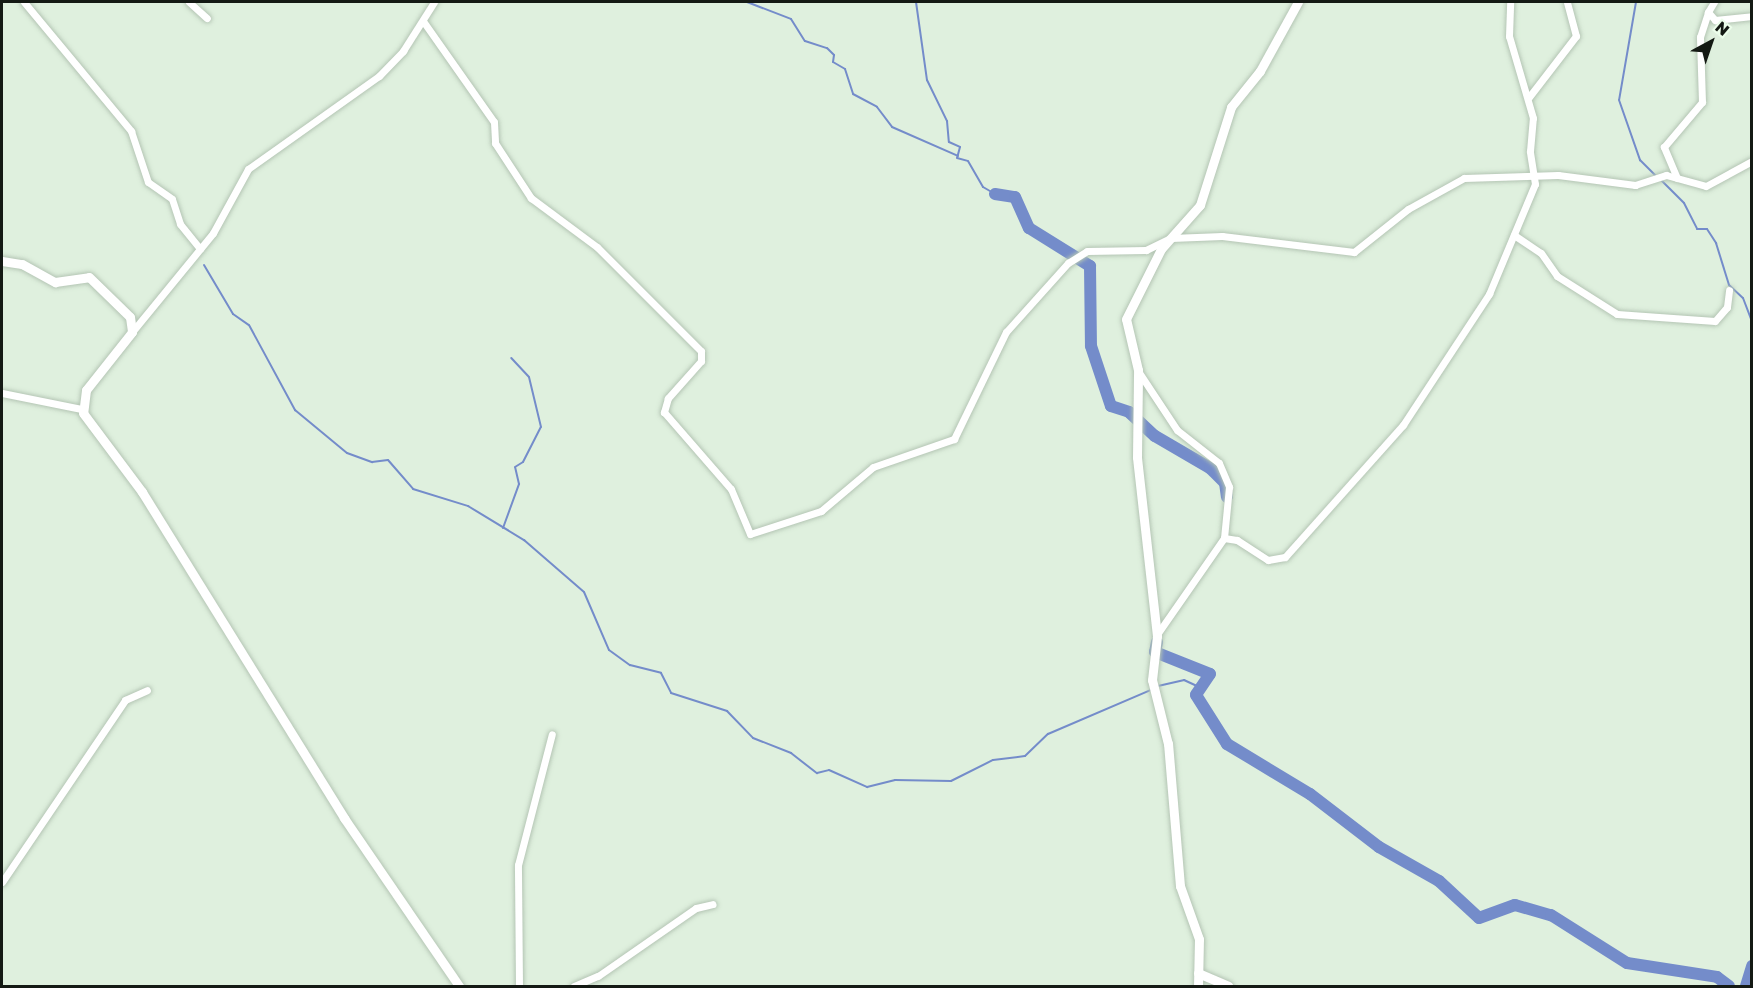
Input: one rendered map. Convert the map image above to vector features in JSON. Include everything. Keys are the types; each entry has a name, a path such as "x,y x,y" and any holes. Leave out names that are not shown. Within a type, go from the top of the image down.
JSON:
{"street":[{"path":"24,2 131,131 140,167 153,188 172,199 180,224 200,249"},
{"path":"189,2 207,18"},
{"path":"81,409 86,390 200,249 248,169 379,76 423,21 434,2"},
{"path":"1198,987 1199,939 1180,886 1169,755 1152,680 1157,636 1137,426 1137,370 1128,309 1171,238 1200,205 1231,107 1260,71 1298,2"},
{"path":"1224,538 1237,540 1268,560 1293,550 1416,408 1489,294 1536,176 1529,97 1509,36 1510,2"},
{"path":"1529,97 1576,36 1567,2"},
{"path":"1679,180 1664,147 1702,102 1700,37 1708,12 1714,2"},
{"path":"1708,12 1722,22 1752,16"},
{"path":"423,21 494,122 495,143 531,198 597,247 701,351 700,361 668,398 664,412 731,489 750,534 821,511 873,467 892,458 945,446 960,430 1006,332 1074,256 1091,251 1146,250 1171,238 1222,236 1354,252 1453,181 1474,176 1536,176 1635,185 1661,175 1679,180 1714,184 1752,161"},
{"path":"1514,235 1541,253 1557,276 1617,314 1715,321 1728,307 1729,290"},
{"path":"2,261 22,264 55,282 89,277 130,317 132,332"},
{"path":"1137,370 1178,430 1210,454 1224,474 1229,506 1224,538 1173,604 1157,636"},
{"path":"2,393 81,409 142,492 344,818 459,987"},
{"path":"2,882 125,700 147,690"},
{"path":"519,987 518,865 552,734"},
{"path":"573,987 598,976 696,908 712,904"},
{"path":"1198,973 1228,987"}],"waterway":[{"path":"747,2 791,19 805,41 827,48 834,55 833,62 845,69 853,94 877,107 892,127 958,156"},
{"path":"916,2 927,80 947,121 949,142 960,147 957,158 968,161 983,187 995,194"},
{"path":"1636,2 1619,100 1640,160 1656,176"},
{"path":"1660,179 1684,203 1697,229 1707,229 1716,243 1729,285 1743,298 1752,322"},
{"path":"995,194 1015,197 1029,228 1090,266 1091,346 1111,406 1129,412 1155,436 1210,468 1225,483 1227,497"},
{"path":"204,265 233,314 249,325 295,410 347,453 372,462 388,460 413,489 468,506 524,540 584,592 609,650 630,665 661,673 671,693 727,711 753,738 791,753 817,773 829,770 867,787 895,780 951,781 993,760 1025,756 1048,734 1153,689"},
{"path":"503,528 519,484 515,467 523,462 541,427 529,377 511,358"},
{"path":"1157,642 1155,652 1210,674 1196,695 1227,744 1310,794 1379,847 1439,881 1479,918 1515,905 1551,915 1627,963 1717,977 1729,986"},
{"path":"1158,686 1184,680 1201,688"},
{"path":"1746,986 1752,966"}]}
